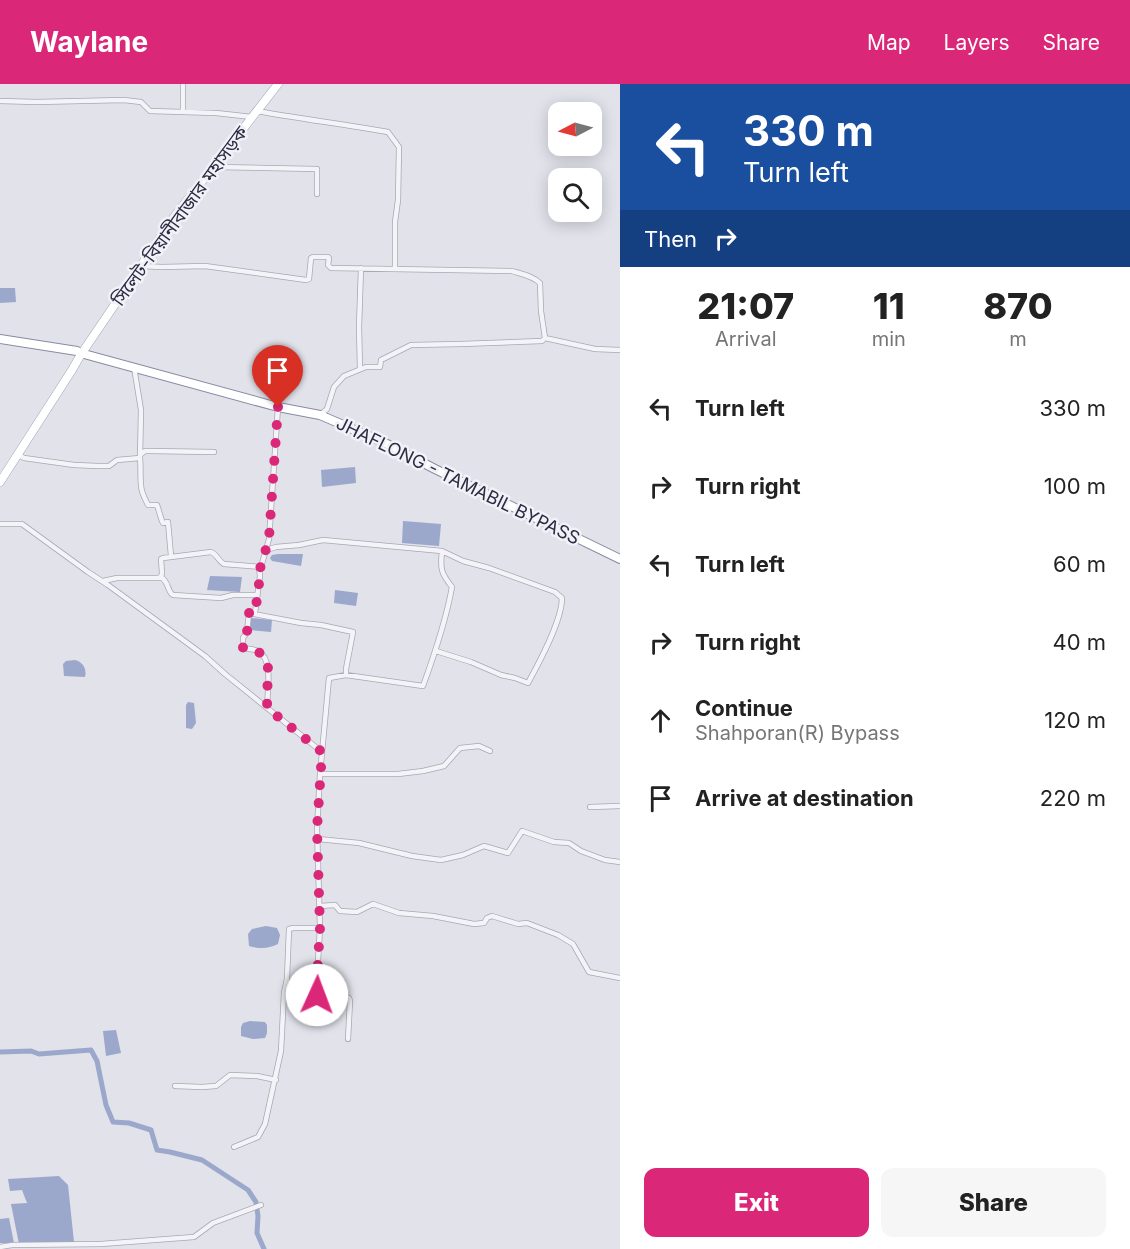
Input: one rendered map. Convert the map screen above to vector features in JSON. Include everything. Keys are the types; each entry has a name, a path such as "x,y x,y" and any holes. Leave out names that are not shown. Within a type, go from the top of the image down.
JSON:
{"highway":[{"name":"JHAFLONG - TAMABIL BYPASS","path":"0,339 80,352 278,407 320,416 385,442 435,470 620,559"}],"main road":[{"name":"সিলেট-বিয়ানীবাজার মহাসড়ক","path":"80,352 174,217 215,166 273,84"},
{"name":"সিলেট-বিয়ানীবাজার মহাসড়ক","path":"80,352 172,215 278,84"},
{"path":"0,482 72,370 80,352"},
{"path":"0,475 80,352"}],"street":[{"path":"183,84 183,112"},
{"path":"0,101 124,100 141,102 150,111 298,119 339,123 388,132 399,147 395,268"},
{"path":"215,166 317,169 317,194"},
{"path":"140,266 205,266 306,280 309,279 311,258 327,256 331,268 510,270 539,281 545,338"},
{"path":"360,369 361,268"},
{"path":"320,416 327,409 334,387 344,376 366,367 380,367 381,360 411,345 542,341 545,338 595,349 620,350"},
{"path":"134,367 141,410 141,485 148,505 157,505 163,523 168,522 171,556"},
{"path":"255,614 259,568 263,563 269,538 278,407"},
{"path":"17,454 24,458 74,465 109,466 117,460 140,456 145,451 214,452"},
{"path":"0,524 21,524 103,581 205,656 322,752"},
{"path":"267,550 323,540 442,551 463,561 555,592 562,598 562,606 546,649 528,684 436,651"},
{"path":"348,1039 349,998 316,993 320,928 318,839 320,774 329,678 346,675 423,686 436,651 452,587 442,575 440,566 442,551"},
{"path":"161,577 161,559 165,557 211,552 224,564 259,568"},
{"path":"103,581 117,578 161,577"},
{"path":"161,577 173,595 221,598 257,595"},
{"path":"267,708 268,663 258,651 243,648 249,613 353,632 346,675"},
{"path":"320,774 398,774 423,771 444,766 460,748 479,747 490,751"},
{"path":"590,807 620,806"},
{"path":"318,839 359,843 441,860 463,855 484,846 508,853 522,831 554,842 569,843 581,851 605,860 620,862"},
{"path":"320,906 335,905 340,911 357,912 373,904 399,913 433,916 474,924 484,923 492,916 518,924 527,923 558,935 573,944 589,972 620,978"},
{"path":"234,1147 258,1137 265,1124 276,1080 281,1051 284,993 287,979 288,929 320,928"},
{"path":"176,1086 216,1086 230,1075 256,1076 276,1080"},
{"path":"0,1247 101,1244 194,1237 213,1223 261,1205"}],"water":[{"path":"0,288 15,288 16,302 0,303"},
{"path":"355,467 356,483 322,487 321,470"},
{"path":"403,521 441,524 439,546 402,543"},
{"path":"303,554 301,566 272,561 270,558 272,555"},
{"path":"210,576 242,577 240,592 207,590"},
{"path":"335,590 358,593 356,606 334,603"},
{"path":"251,618 272,620 271,632 250,630"},
{"path":"75,660 84,666 85,677 64,676 63,664 66,661"},
{"path":"188,702 194,703 196,723 192,729 186,728"},
{"path":"266,926 277,928 280,935 278,944 264,948 249,946 248,934 252,929"},
{"path":"265,1022 267,1033 265,1038 253,1039 241,1036 243,1023"},
{"path":"116,1030 121,1053 106,1056 103,1031"},
{"path":"59,1176 68,1185 74,1242 19,1244 11,1204 27,1203 22,1190 10,1191 8,1179"},
{"path":"9,1218 14,1243 0,1243 0,1219"}],"waterway":[{"path":"0,1052 31,1051 39,1054 91,1050 97,1061 106,1105 113,1122 129,1123 151,1130 157,1150 202,1160 248,1190 256,1202 257,1233 264,1249"}],"route":[{"path":"278,407 269,538 263,563 259,568 255,614 249,613 243,648 258,651 268,663 267,708 322,752 317,829 320,928 317,995"}]}
